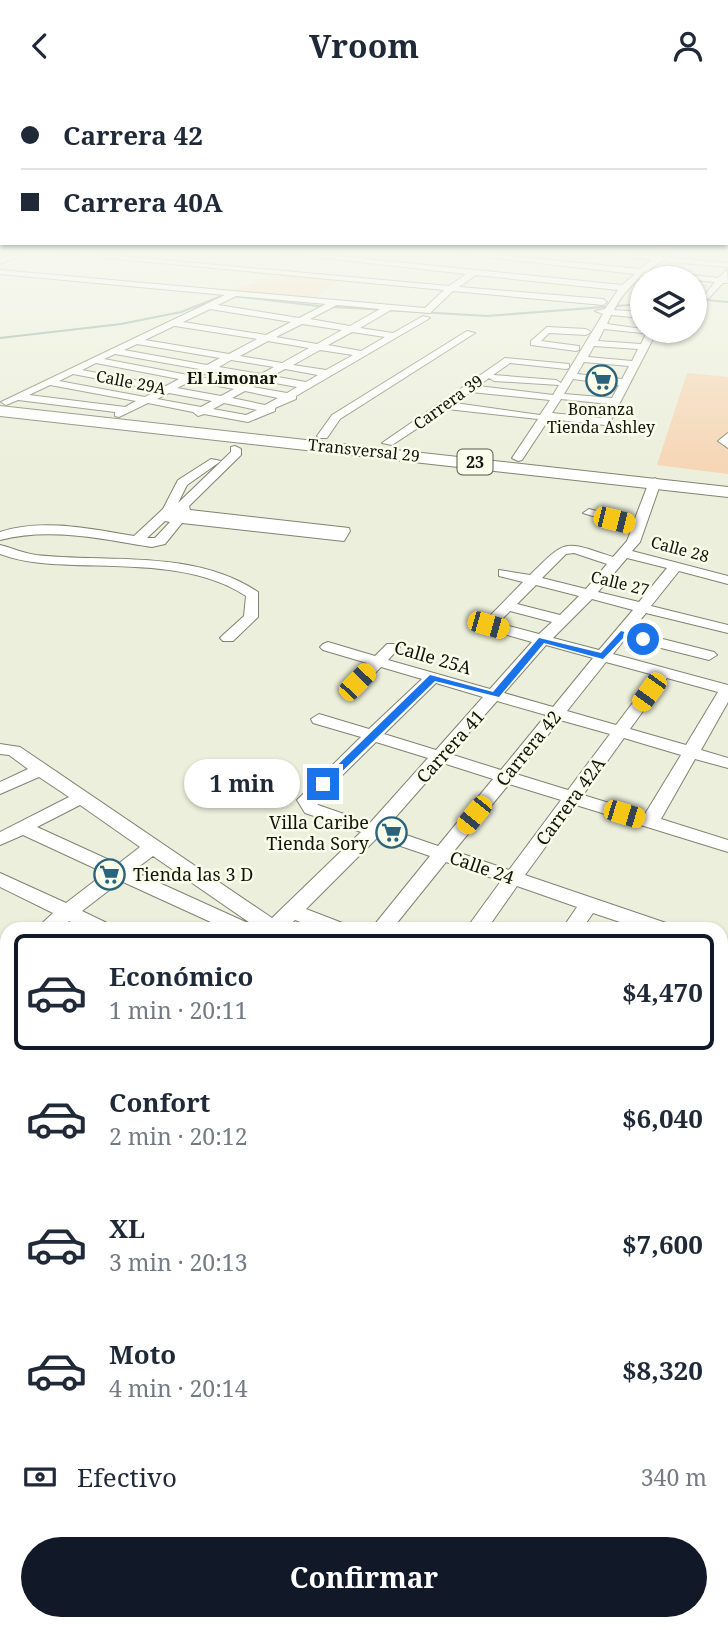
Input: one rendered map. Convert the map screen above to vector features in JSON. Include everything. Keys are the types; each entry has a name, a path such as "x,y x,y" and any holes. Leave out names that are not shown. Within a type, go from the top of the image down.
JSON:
{"highway":[{"name":"Transversal 29","path":"6,403 192,416 323,436 728,481"},
{"name":"Transversal 29","path":"6,403 244,435 728,492"}],"street":[{"path":"6,403 174,323 364,354"},
{"path":"247,323 380,345"},
{"path":"122,412 298,323"},
{"path":"314,323 395,335"},
{"path":"192,416 359,323"},
{"path":"394,323 411,326"},
{"path":"137,541 165,514 182,483 212,465 271,409 415,323"},
{"path":"584,323 547,330 537,339 581,351 637,361"},
{"path":"514,457 597,323"},
{"path":"607,323 630,331"},
{"path":"607,323 630,331"},
{"path":"155,332 169,334"},
{"path":"323,436 336,417 470,333"},
{"path":"136,341 330,375"},
{"path":"462,391 557,388 604,422 637,361 643,343"},
{"path":"236,345 262,349"},
{"path":"115,351 310,386"},
{"path":"288,354 347,364"},
{"name":"Carrera 39","path":"388,443 408,432 512,358 557,388"},
{"path":"94,360 292,397"},
{"path":"72,371 271,409"},
{"path":"487,374 618,398"},
{"path":"443,405 628,379"},
{"name":"Calle 29A","path":"49,382 144,401 244,435"},
{"path":"0,536 15,530 39,528 137,541 160,541 182,516 183,505 237,453 244,435"},
{"path":"728,436 724,439 728,445"},
{"name":"Carrera 41","path":"280,922 374,830 542,640 589,594 633,542 655,482"},
{"path":"589,513 639,526"},
{"path":"165,514 339,538 344,531 258,525"},
{"path":"0,549 33,557 211,574 235,582 253,596 253,606 251,617 228,638"},
{"name":"Calle 28","path":"534,580 562,551 575,549 676,566 728,580"},
{"name":"Carrera 42","path":"387,922 676,566"},
{"name":"Calle 27","path":"504,573 728,629"},
{"path":"534,580 488,625 728,690 650,821"},
{"path":"509,606 563,620"},
{"path":"690,680 728,629"},
{"path":"621,633 709,655"},
{"name":"Calle 25A","path":"328,647 728,763"},
{"path":"357,682 391,647"},
{"name":"Carrera 42A","path":"481,922 663,673"},
{"path":"374,736 433,677"},
{"path":"318,719 728,846"},
{"name":"Calle 24","path":"374,736 306,800 311,809 642,922"},
{"path":"0,750 14,751 39,771 263,922"},
{"path":"0,789 39,771"},
{"path":"0,839 80,799"},
{"path":"23,828 228,922"},
{"path":"55,922 152,847"},
{"path":"0,879 88,922"},
{"path":"577,922 589,904"},
{"path":"292,911 320,922"}],"shaded area":[{"path":"687,373 728,377 728,474 657,465"}],"waterway":[{"path":"0,338 127,323"}],"place":[{"name":"Bonanza Tienda Ashley","path":"601,380"},
{"name":"Villa Caribe Tienda Sory","path":"392,832"},
{"name":"Tienda las 3 D","path":"110,874"}],"district":[{"name":"El Limonar","path":"232,378"}],"route":[{"path":"323,784 433,677 495,695 542,640 603,656 621,633 643,639"}]}
